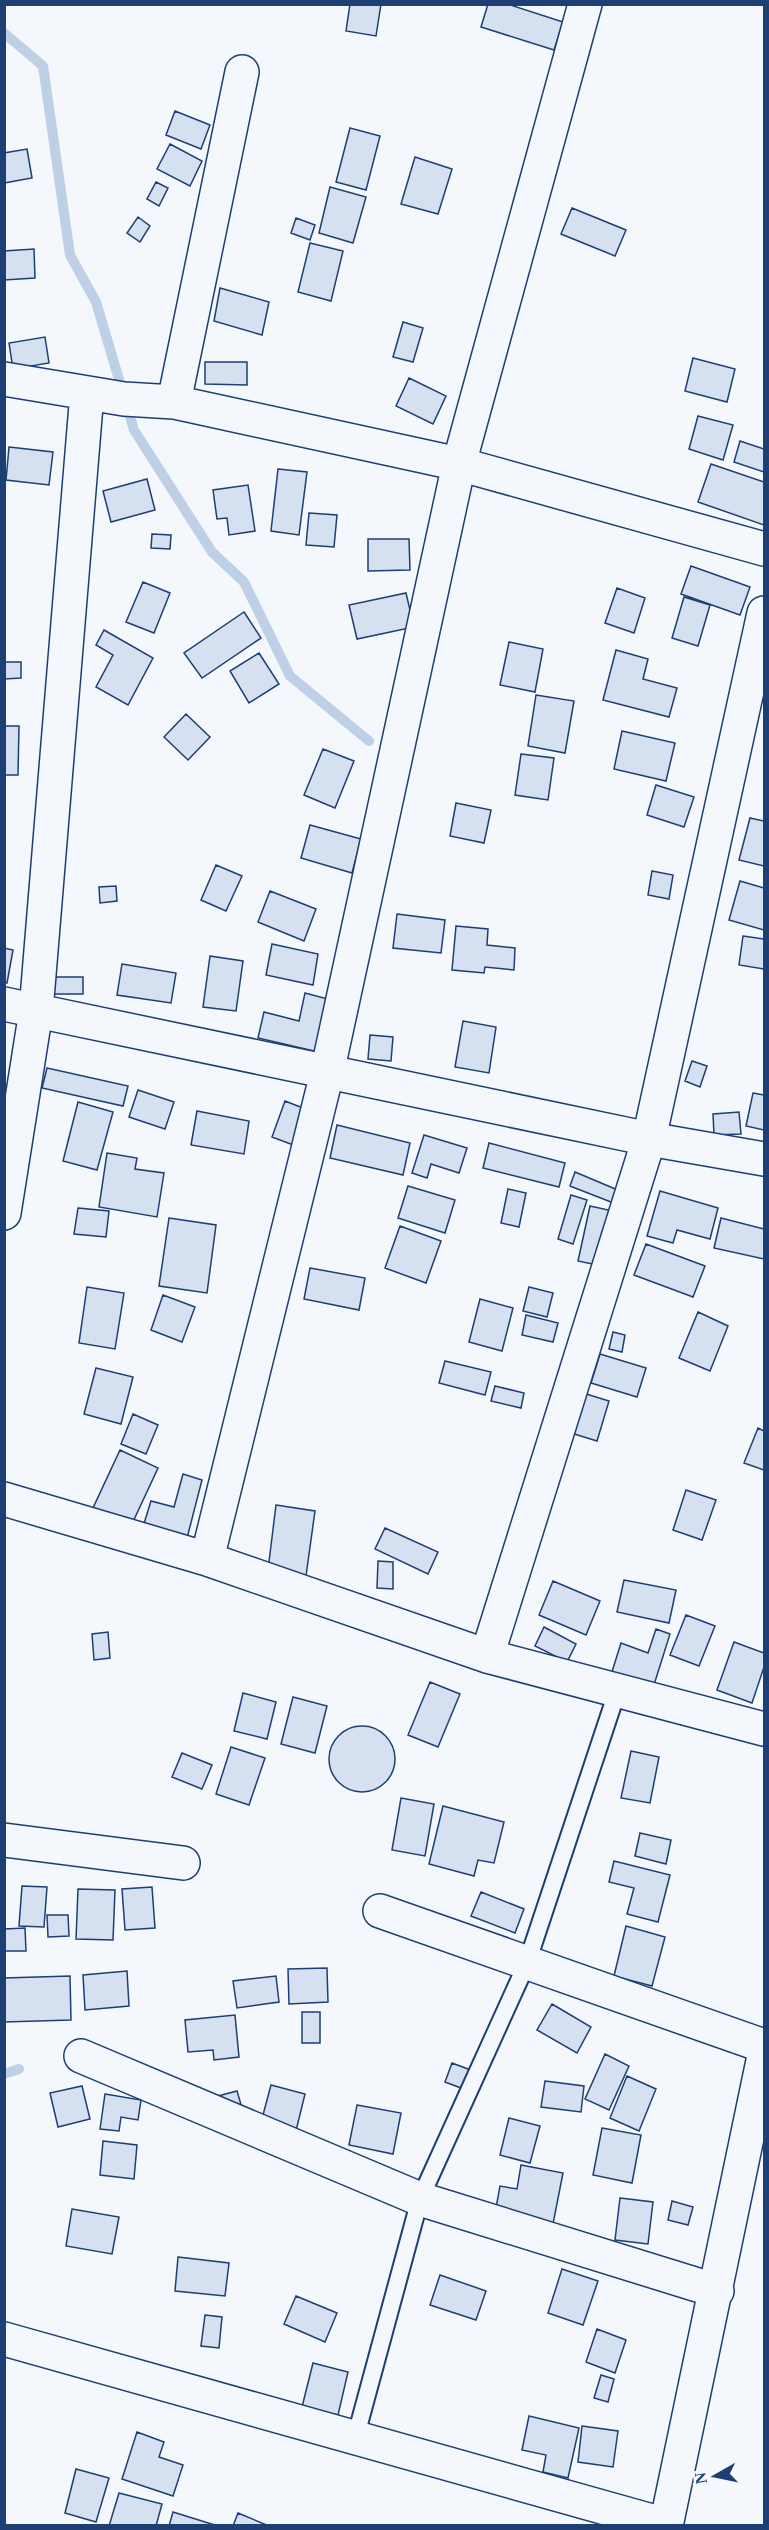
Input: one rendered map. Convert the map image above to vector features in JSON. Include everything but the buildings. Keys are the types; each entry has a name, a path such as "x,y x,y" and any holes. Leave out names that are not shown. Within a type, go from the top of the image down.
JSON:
{"street":[{"path":"207,1559 327,1073 459,464 585,4"},
{"path":"174,402 242,72"},
{"path":"4,380 124,399 174,402 459,464 765,549"},
{"path":"4,1213 36,1011 87,393"},
{"path":"487,1656 649,1139 765,613"},
{"path":"4,1004 649,1139 765,1159"},
{"path":"4,1499 207,1559 487,1656 617,1692 765,1729"},
{"path":"4,1840 183,1863"},
{"path":"380,1911 765,2046"},
{"path":"81,2056 420,2199 717,2291"},
{"path":"4,2339 666,2525 765,2056"}],"lane":[{"path":"356,2439 420,2199 527,1963 617,1692"}],"waterway":[{"path":"4,33 43,66 70,255 96,302 134,430 212,552 244,582 290,676 369,741"},
{"path":"4,2074 19,2069"}]}
